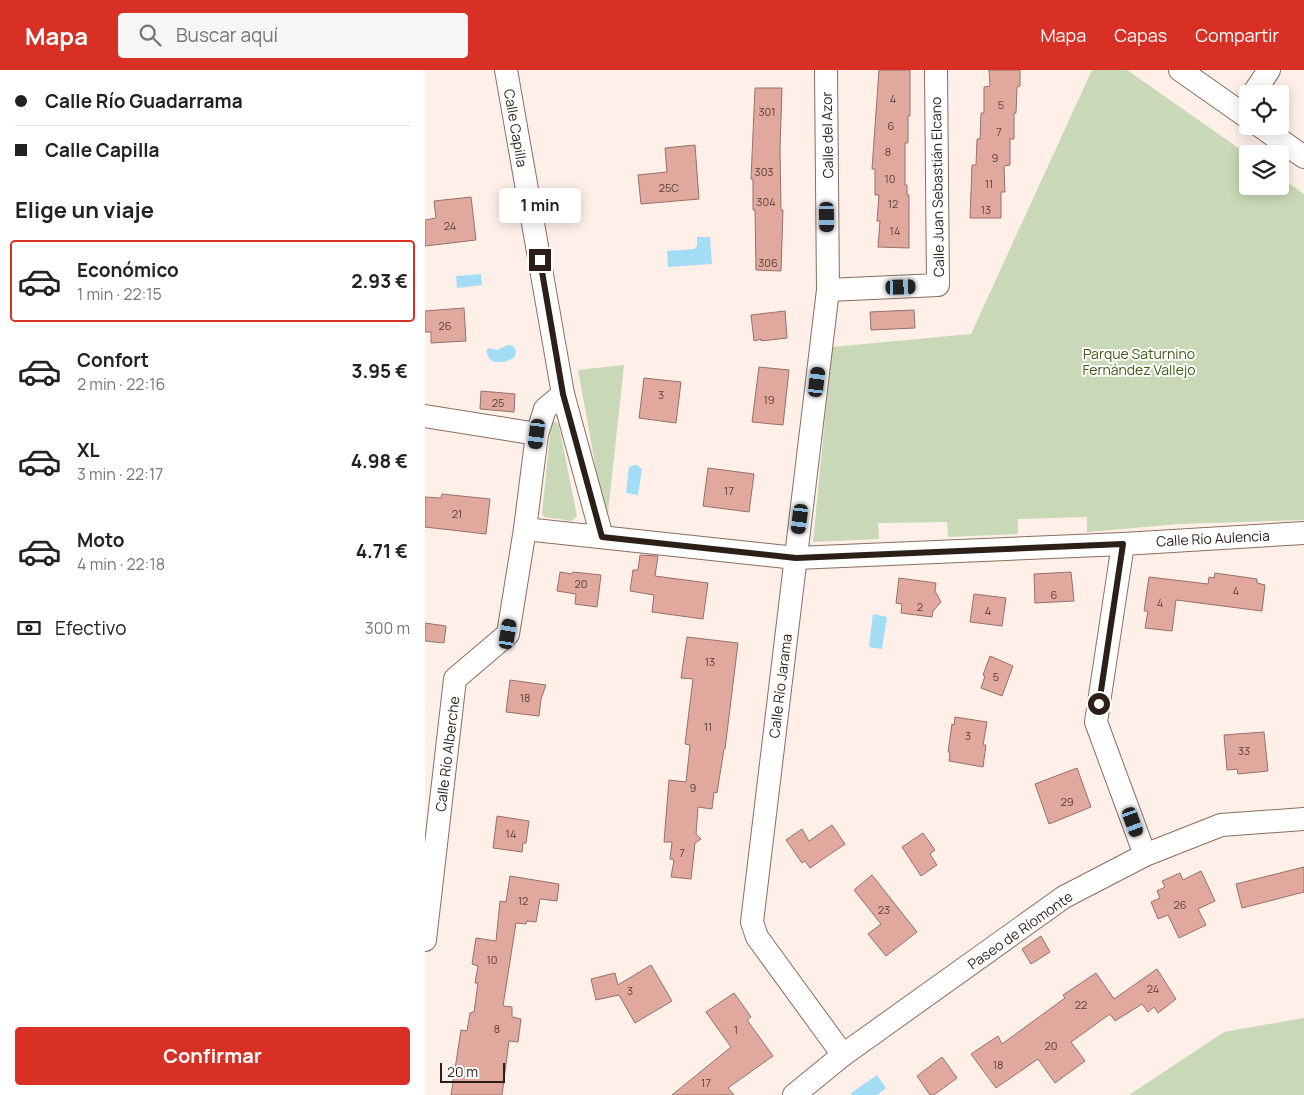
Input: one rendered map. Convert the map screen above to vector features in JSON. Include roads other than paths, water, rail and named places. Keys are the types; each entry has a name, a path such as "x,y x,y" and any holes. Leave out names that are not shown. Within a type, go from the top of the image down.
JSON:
{"street":[{"name":"Calle Capilla","path":"506,70 563,394 602,537"},
{"name":"Calle del Azor","path":"826,70 829,290"},
{"name":"Calle Juan Sebastián Elcano","path":"829,290 938,285 936,70"},
{"path":"1181,70 1239,107"},
{"path":"1259,85 1269,70"},
{"path":"1273,135 1304,157"},
{"name":"Calle Río Jarama","path":"829,290 752,922 757,937 843,1055"},
{"name":"Calle Río Alberche","path":"425,940 455,679 508,634 525,529 537,434 545,409 563,394"},
{"path":"425,416 537,434"},
{"name":"Calle Río Aulencia","path":"525,529 796,558 1123,544 1304,533"},
{"path":"1123,544 1096,722 1145,855"},
{"name":"Paseo de Ríomonte","path":"794,1095 843,1055 1064,897 1145,855 1221,825 1304,819"}],"water":[{"path":"697,237 710,237 712,264 668,267 667,251 694,249 697,246"},
{"path":"481,274 482,285 457,288 456,276"},
{"path":"508,345 513,346 516,350 515,357 505,362 494,362 489,358 486,351 489,348 497,350"},
{"path":"634,465 642,469 638,495 626,493 629,467"},
{"path":"873,614 887,617 882,649 869,647"},
{"path":"877,1075 886,1088 877,1095 852,1095 851,1093"}],"park label":[{"name":"Parque Saturnino Fernández Vallejo","path":"1139,362"}]}
